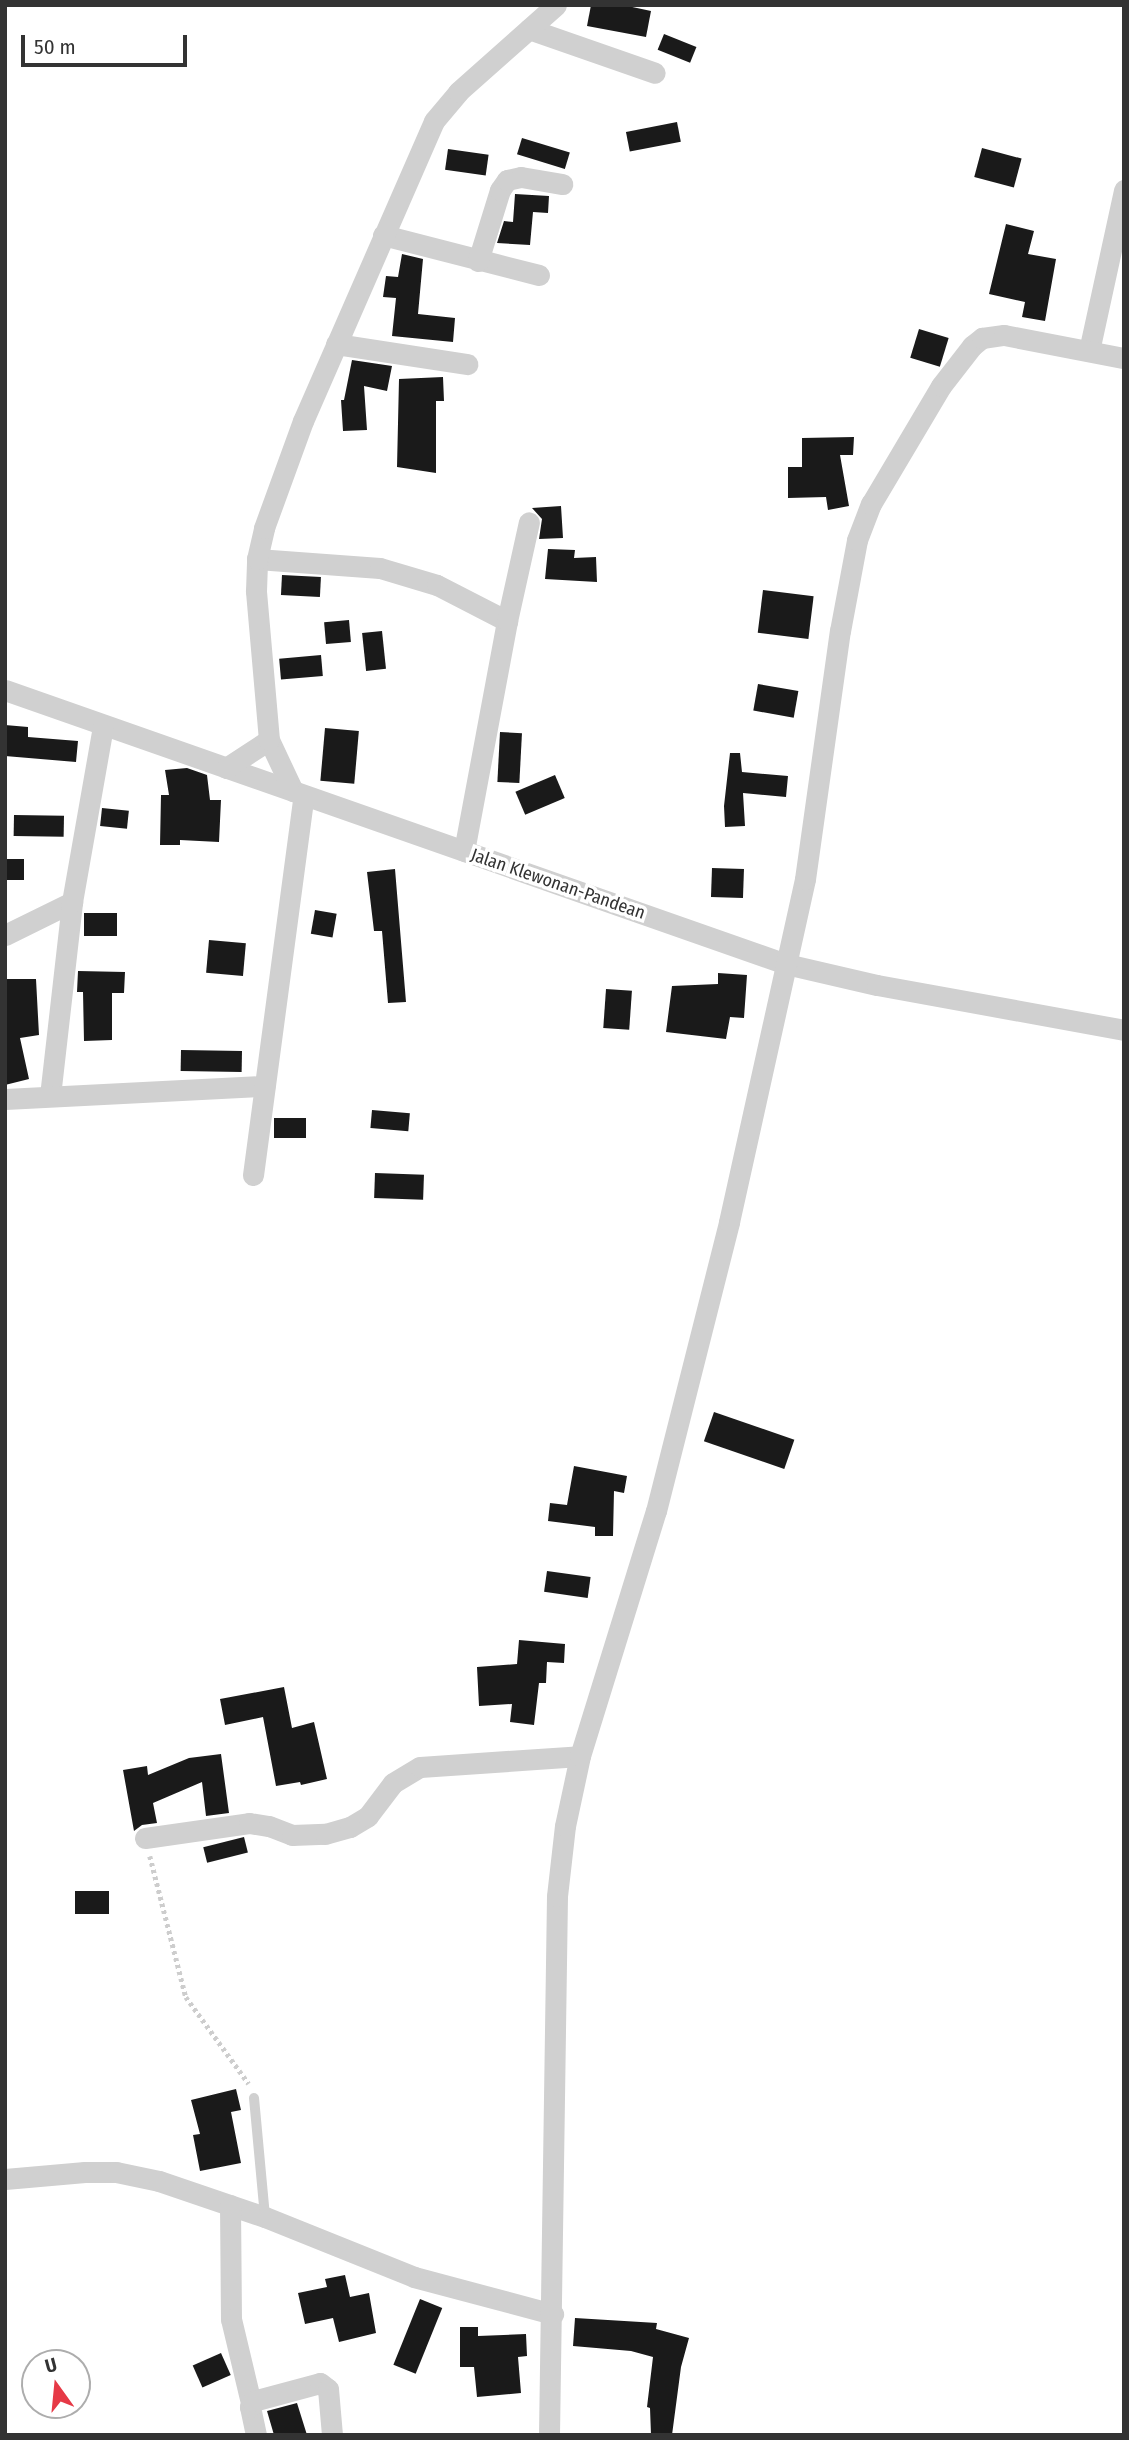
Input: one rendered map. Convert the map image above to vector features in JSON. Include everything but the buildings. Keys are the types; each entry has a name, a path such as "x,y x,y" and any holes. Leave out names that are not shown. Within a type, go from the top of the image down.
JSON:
{"street":[{"path":"253,1175 299,793 270,740 257,615 257,559 264,528 303,421 434,121 444,107 556,5"},
{"path":"529,29 655,73"},
{"path":"478,261 500,190 507,180 521,177 562,184"},
{"path":"1088,351 1124,190"},
{"path":"383,235 539,275"},
{"path":"550,2435 557,1896 565,1826 580,1756 656,1511 729,1222 806,879 848,584 858,540 871,504 941,386 972,346 982,338 1004,335 1124,358"},
{"path":"336,344 467,364"},
{"path":"464,851 507,621 529,522"},
{"path":"257,559 380,568 437,585 507,621"},
{"name":"Jalan Klewonan-Pandean","path":"5,690 786,964 877,985 1124,1030"},
{"path":"50,1096 72,902 103,726"},
{"path":"226,768 270,740"},
{"path":"5,935 72,902"},
{"path":"5,1099 265,1086"},
{"path":"145,1838 249,1823 269,1826 292,1835 325,1834 350,1827 368,1816 393,1783 405,1773 420,1767 580,1756"},
{"path":"5,2179 45,2173 116,2172 159,2181 265,2217 414,2277 553,2314"},
{"path":"230,2205 231,2319 256,2435"},
{"path":"251,2403 304,2386 324,2384 328,2389 332,2435"}],"lane":[{"path":"254,2098 265,2217"}],"path":[{"path":"145,1838 186,1997 194,2012 240,2069 254,2098"}]}
